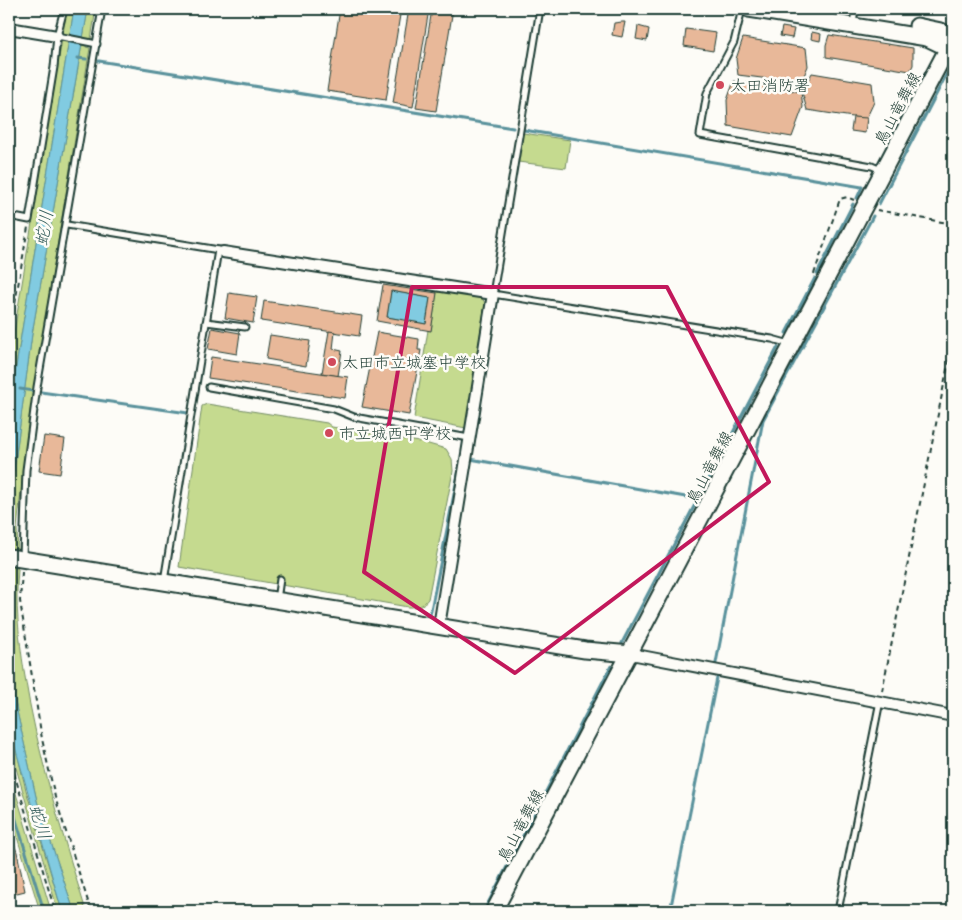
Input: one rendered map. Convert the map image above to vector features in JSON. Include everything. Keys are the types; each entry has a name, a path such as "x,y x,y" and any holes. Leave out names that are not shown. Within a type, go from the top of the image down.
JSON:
{"main road":[{"path":"749,9 854,16"},
{"path":"810,9 854,16 927,38 952,41"},
{"name":"鳥山竜舞線","path":"494,911 631,654 952,41"},
{"path":"16,558 164,581 278,594 439,626 585,650 631,654"}],"street":[{"path":"9,28 59,37"},
{"path":"220,251 493,294 439,626"},
{"path":"631,654 642,654 953,716"}],"lane":[{"path":"9,216 30,220 64,9"},
{"path":"16,558 37,387 67,225 102,9"},
{"path":"540,9 493,294 772,339 792,345"},
{"path":"742,9 734,42 707,93 700,135 872,166 884,171"},
{"path":"59,37 95,43"},
{"path":"67,225 220,251 206,322 164,581"},
{"path":"206,322 245,327"},
{"path":"209,387 334,410 354,417 469,438"},
{"path":"278,594 280,579"},
{"path":"838,911 880,701"}],"path":[{"path":"826,281 813,273 828,237 840,199 847,197 878,210 953,224"},
{"path":"9,339 30,220"},
{"path":"880,701 953,340"},
{"path":"16,558 20,601 42,739 55,796 91,911"},
{"path":"9,756 54,911"}],"highlighted area":[{"path":"412,287 667,287 769,482 515,673 364,572"}],"green space":[{"path":"67,9 74,9 9,410 9,363"},
{"path":"88,9 96,9 91,39 88,39 86,47 90,48 30,411 17,528 18,552 15,552 15,567 18,569 17,608 19,633 29,702 51,793 86,911 74,911 37,801 9,666 9,507 32,334"},
{"path":"523,133 570,140 566,168 518,162"},
{"path":"437,291 482,298 485,303 466,428 414,418 428,330 431,330"},
{"path":"207,404 327,423 332,427 425,443 446,449 452,459 453,471 426,602 419,606 408,607 179,567 202,406"},
{"path":"9,720 26,790 62,911 58,911 9,744"},
{"path":"9,770 51,911 40,911 9,811"}],"water":[{"name":"蛇川","path":"74,9 88,9 32,334 9,507 9,410"},
{"path":"391,291 430,298 426,324 387,317"},
{"name":"蛇川","path":"9,666 37,801 74,911 62,911 11,733 9,720"}],"building":[{"path":"340,9 401,9 386,100 327,91"},
{"path":"409,9 429,9 413,107 393,103"},
{"path":"432,9 453,9 436,111 416,108"},
{"path":"625,22 622,37 612,35 614,23"},
{"path":"638,26 649,29 647,41 636,39"},
{"path":"782,27 794,29 792,38 780,36"},
{"path":"686,29 716,33 713,51 684,46"},
{"path":"812,32 821,34 820,41 811,39"},
{"path":"829,35 913,48 913,65 910,71 826,57 826,45"},
{"path":"743,38 806,48 808,66 801,83 738,75 736,59"},
{"path":"812,73 872,83 874,102 866,119 807,110 802,92"},
{"path":"734,81 801,92 803,107 792,137 728,126 727,100"},
{"path":"853,117 867,118 865,133 851,131"},
{"path":"383,285 437,293 431,331 377,321","holes":["391,291 430,298 426,324 387,317"]},
{"path":"229,293 257,297 253,323 225,318"},
{"path":"264,301 362,316 359,336 261,321"},
{"path":"212,328 240,333 237,354 208,349"},
{"name":"太田市立城塞中学校","path":"329,331 335,332 333,349 342,351 338,376 322,373"},
{"path":"377,332 419,339 418,350 421,350 409,415 362,407"},
{"path":"270,335 310,341 306,366 266,359"},
{"path":"211,357 348,377 345,398 208,378"},
{"path":"44,436 65,439 60,474 39,471"},
{"path":"9,830 17,852 25,891 9,895"}],"waterway":[{"path":"77,58 86,59"},
{"path":"99,61 513,128"},
{"path":"879,204 953,62"},
{"path":"524,130 862,187 857,198"},
{"path":"817,274 853,204"},
{"path":"716,663 763,420 873,216"},
{"path":"786,333 815,278"},
{"path":"622,643 778,347"},
{"path":"20,389 188,413"},
{"path":"470,459 697,499"},
{"path":"426,618 430,615 460,464"},
{"path":"175,576 253,589"},
{"path":"484,911 611,666"},
{"path":"670,911 717,678"},
{"path":"9,797 44,911"}],"place":[{"name":"太田消防署","path":"720,85"},
{"name":"太田市立城塞中学校","path":"332,362"},
{"name":"市立城西中学校","path":"329,433"}]}
